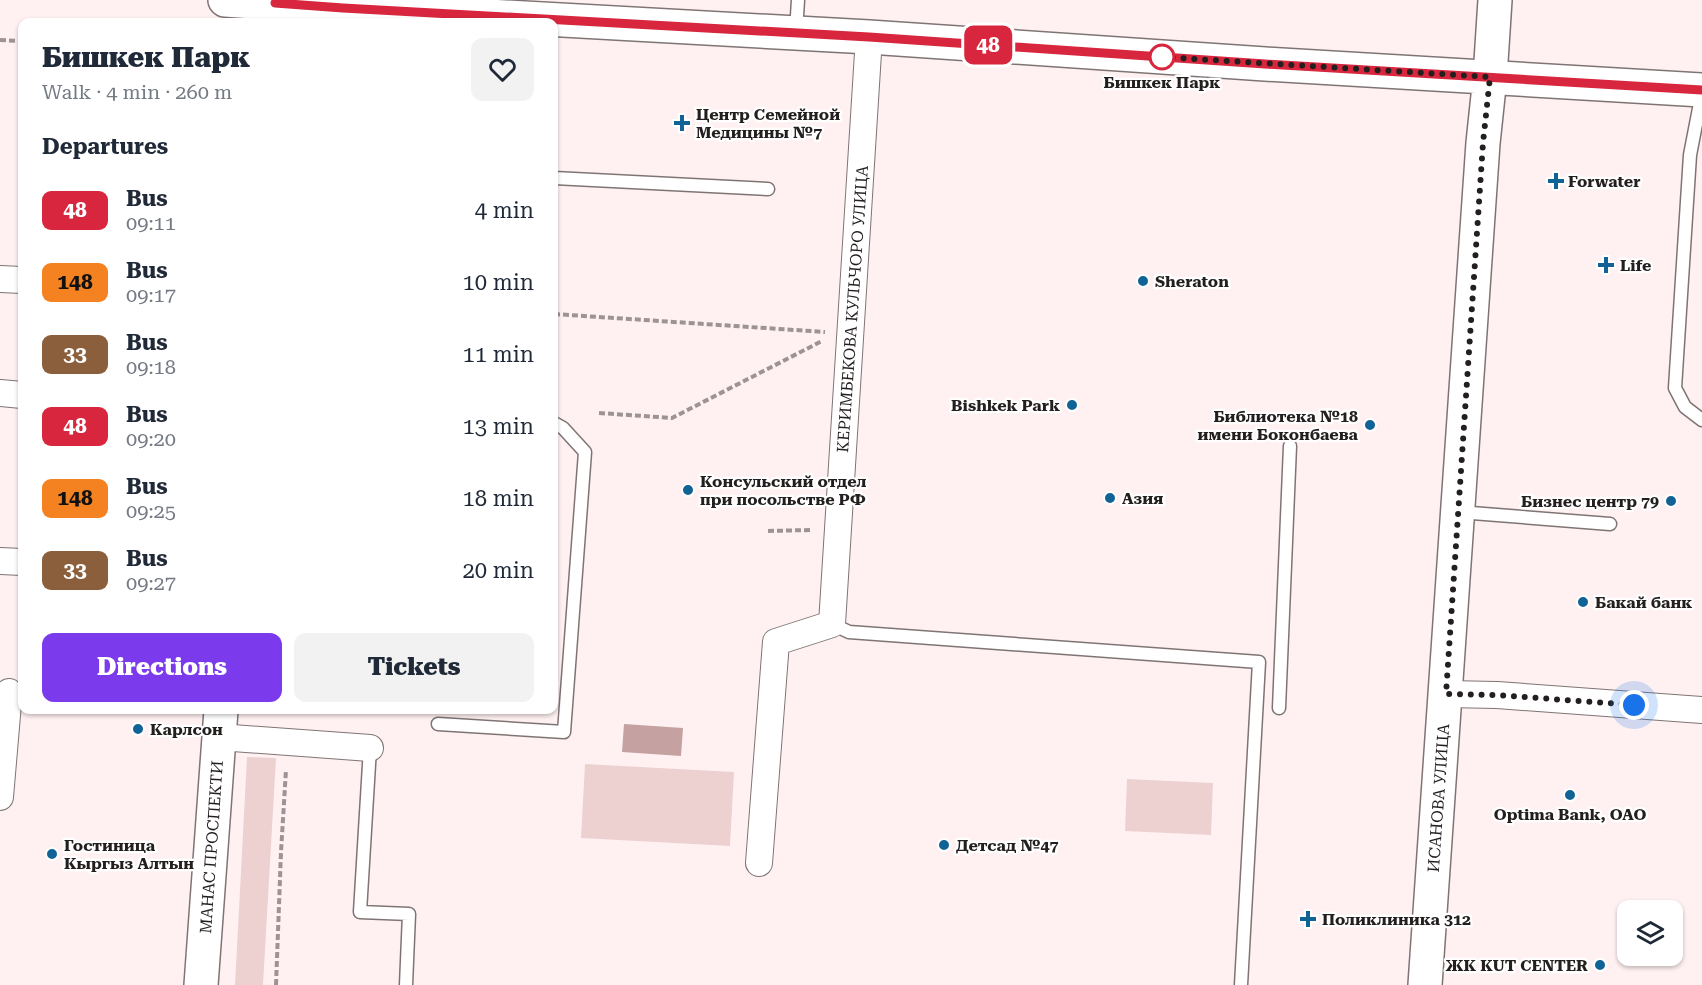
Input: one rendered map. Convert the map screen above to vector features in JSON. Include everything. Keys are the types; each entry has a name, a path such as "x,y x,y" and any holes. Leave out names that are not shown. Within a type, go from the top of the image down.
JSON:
{"main road":[{"path":"225,0 274,8 436,18"},
{"name":"ИСАНОВА УЛИЦА","path":"1425,985 1482,155 1495,0"},
{"path":"558,23 869,37 1702,91"},
{"name":"МАНАС ПРОСПЕКТИ","path":"201,985 220,723"}],"street":[{"name":"КЕРИМБЕКОВА КУЛЬЧОРО УЛИЦА","path":"832,624 869,37"},
{"path":"0,279 18,279"},
{"path":"0,393 18,395"},
{"path":"0,561 18,562"},
{"path":"759,863 776,642 832,624"},
{"path":"0,797 10,692"},
{"path":"1446,694 1497,695 1702,710"},
{"path":"220,723 288,742 370,748"}],"lane":[{"path":"796,33 798,0"},
{"path":"1702,91 1690,155 1675,388 1685,408 1702,420"},
{"path":"558,178 768,189"},
{"path":"438,724 564,732 585,452 558,425"},
{"path":"1279,708 1290,446"},
{"path":"1458,512 1610,524"},
{"path":"832,624 849,632 1259,662 1240,985"},
{"path":"370,748 360,912 409,914 406,985"}],"path":[{"path":"0,40 18,41"},
{"path":"558,314 825,332"},
{"path":"599,413 672,418 827,339"},
{"path":"768,531 814,530"},
{"path":"276,985 288,742"}],"shaded area":[{"path":"624,724 683,728 681,756 622,752"},
{"path":"247,757 276,758 263,985 235,985"},
{"path":"585,764 734,772 730,846 581,838"},
{"path":"1127,779 1213,783 1211,835 1125,831"}],"bus line":[{"name":"48","path":"275,3 524,18"},
{"name":"48","path":"558,20 869,37 1265,64 1702,90"}],"place":[{"name":"Бишкек Парк","path":"1162,57"},
{"name":"Центр Семейной Медицины №7","path":"682,123"},
{"name":"Forwater","path":"1556,181"},
{"name":"Life","path":"1606,265"},
{"name":"Sheraton","path":"1143,281"},
{"name":"Bishkek Park","path":"1072,405"},
{"name":"Библиотека №18 имени Боконбаева","path":"1370,425"},
{"name":"Консульский отдел при посольстве РФ","path":"688,490"},
{"name":"Азия","path":"1110,498"},
{"name":"Бизнес центр 79","path":"1671,501"},
{"name":"Бакай банк","path":"1583,602"},
{"name":"Карлсон","path":"138,729"},
{"name":"Optima Bank, ОАО","path":"1570,795"},
{"name":"Детсад №47","path":"944,845"},
{"name":"Гостиница Кыргыз Алтын","path":"52,854"},
{"name":"Поликлиника 312","path":"1308,919"},
{"name":"ЖК KUT CENTER","path":"1600,965"}],"route":[{"path":"1162,57 1490,77 1483,143 1446,694 1497,695 1634,705"}]}
